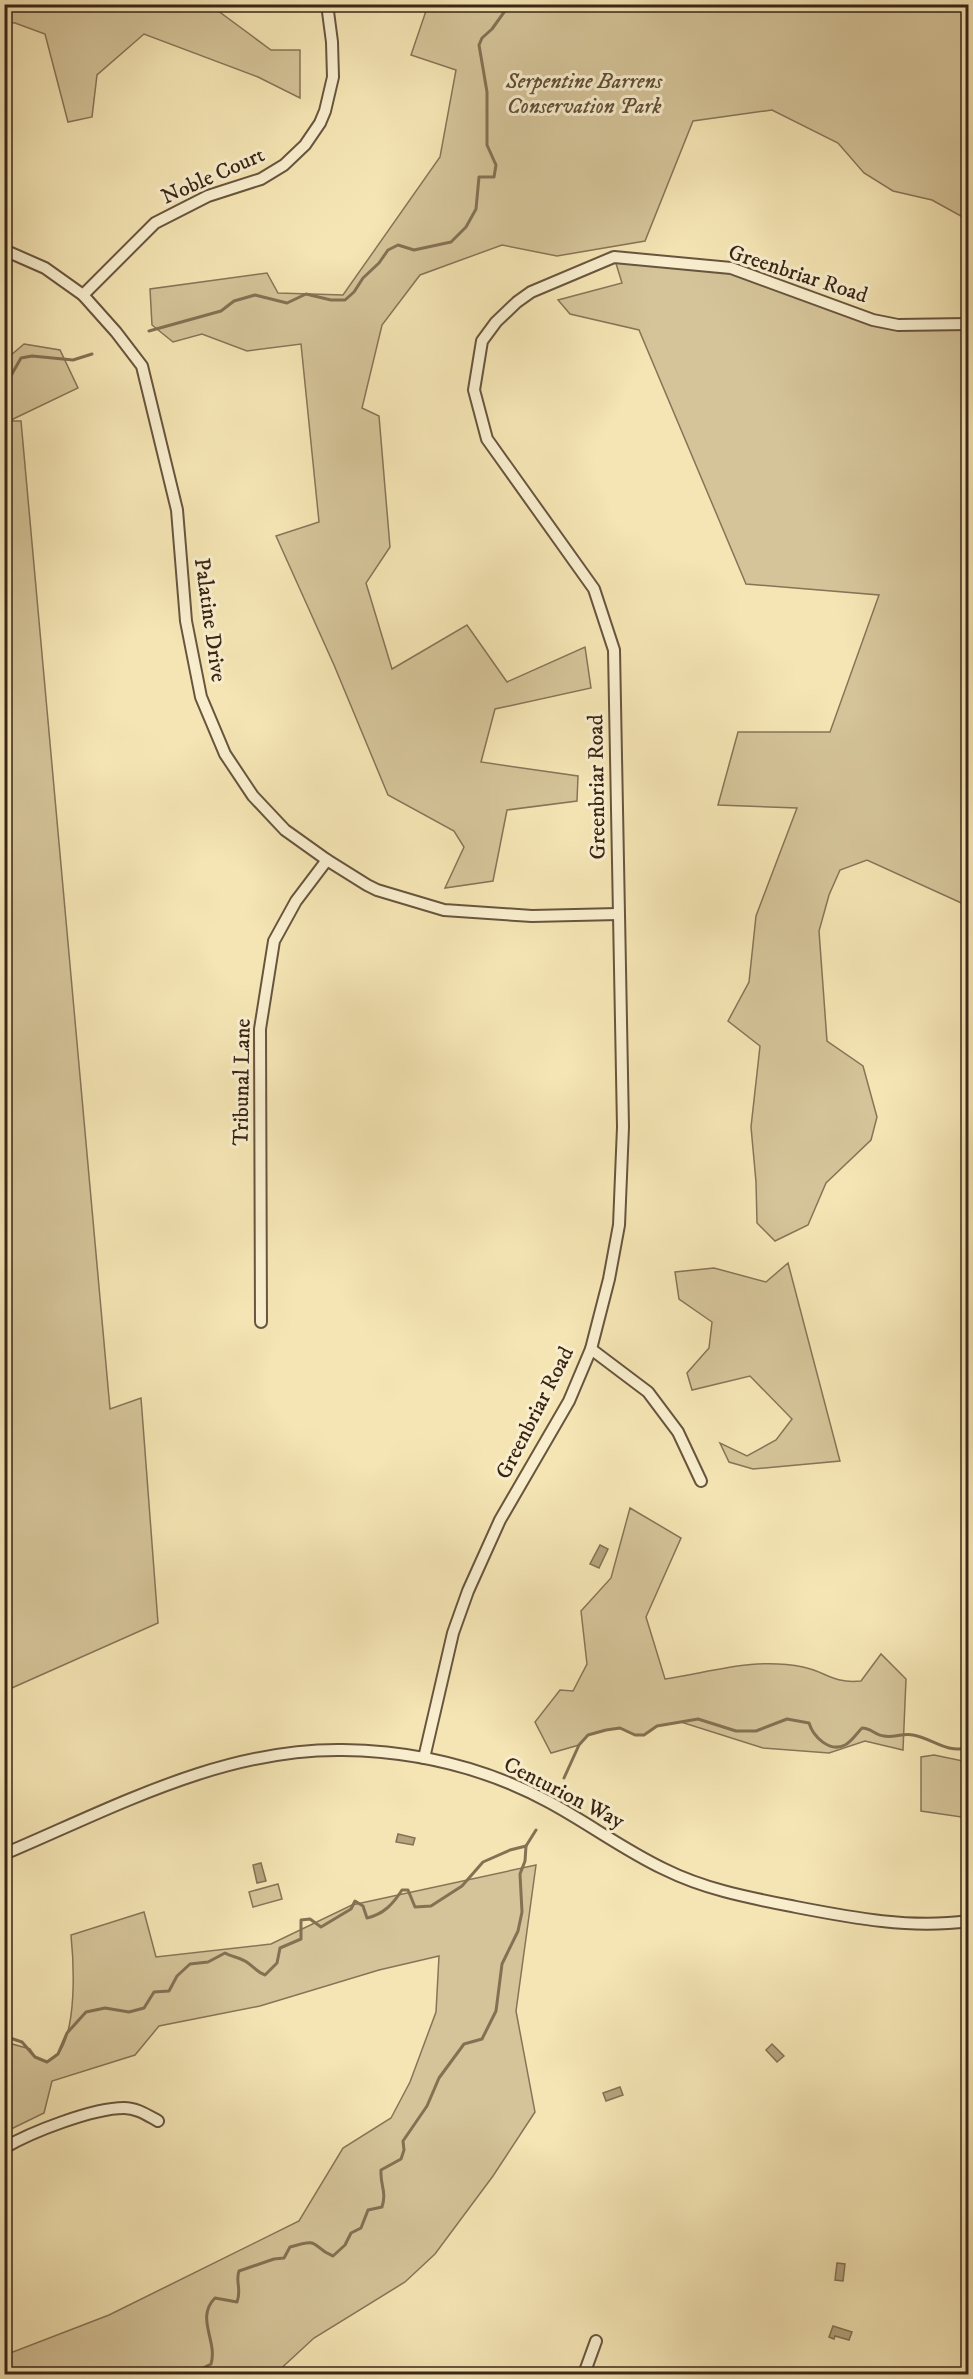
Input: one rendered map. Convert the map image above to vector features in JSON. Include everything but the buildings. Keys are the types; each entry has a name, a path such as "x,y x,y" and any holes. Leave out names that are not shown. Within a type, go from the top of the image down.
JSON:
{"street":[{"name":"Noble Court","path":"83,295 155,223 208,196 261,179 284,165 305,144 320,123 333,77 332,42 327,4"},
{"name":"Palatine Drive","path":"4,250 45,268 83,295 142,366 177,510 186,621 201,697 225,754 253,796 285,830 367,885 444,910 532,916 618,914"},
{"name":"Greenbriar Road","path":"424,1758 453,1632 468,1591 500,1520 569,1401 591,1349 609,1279 619,1226 623,1127 614,650 594,589 487,439 474,390 482,342 496,321 531,292 614,256 731,268 873,320 898,325 969,324"},
{"name":"Tribunal Lane","path":"261,1322 260,1029 274,941 296,901 327,860"},
{"path":"591,1349 648,1392 678,1432 701,1480"},
{"name":"Centurion Way","path":"4,1854 178,1780 238,1762 307,1751 342,1750 424,1758 495,1778 525,1790 662,1868 716,1890 876,1921 910,1924 969,1921"},
{"path":"4,2148 62,2122 110,2109 139,2110 158,2121"},
{"path":"584,2374 596,2341"}],"green space":[{"path":"5,4 210,5 271,50 300,50 300,98 258,77 144,34 97,75 92,117 68,122 45,34 15,23 5,22"},
{"name":"Serpentine Barrens Conservation Park","path":"428,5 968,5 968,220 932,200 893,191 864,173 838,143 772,110 693,121 645,241 557,256 502,245 420,275 382,325 362,408 379,416 390,547 366,583 392,669 467,625 507,682 585,647 591,688 495,709 481,762 578,776 577,801 507,810 493,881 445,888 464,847 454,831 388,795 334,665 276,536 319,522 301,344 247,351 202,334 173,342 152,325 150,289 267,273 278,293 343,295 440,157 456,70 411,55"},
{"path":"614,257 731,268 874,316 935,326 968,324 968,906 867,860 840,870 829,895 819,931 827,1041 863,1066 877,1117 871,1140 826,1183 808,1225 775,1241 757,1223 751,1127 760,1046 728,1021 749,982 756,916 797,808 718,805 738,732 830,732 879,595 746,584 639,330 570,314 558,300 622,283"},
{"path":"24,344 60,350 78,388 9,421 21,421 110,1409 141,1398 158,1623 5,1691 4,361"},
{"path":"788,1263 840,1461 753,1469 729,1462 720,1443 747,1456 776,1440 792,1419 750,1376 692,1390 687,1373 709,1348 712,1322 679,1299 675,1272 714,1268 766,1282"},
{"path":"630,1508 681,1538 646,1617 665,1679 734,1667 785,1664 811,1669 844,1681 861,1681 881,1654 906,1679 903,1750 865,1741 829,1753 763,1748 681,1722 657,1726 644,1735 635,1735 620,1728 606,1730 588,1735 579,1745 551,1753 535,1722 560,1690 573,1691 587,1664 581,1611 611,1578"},
{"path":"934,1755 968,1762 968,1818 921,1811 921,1757"},
{"path":"536,1865 516,2011 535,2112 493,2176 435,2254 405,2282 314,2338 275,2374 5,2374 5,2355 109,2315 299,2221 343,2148 391,2118 410,2082 436,2012 439,1956 379,1970 260,2006 159,2026 135,2055 52,2081 44,2113 5,2132 5,2042 30,2049 35,2057 47,2062 58,2054 68,2029 73,1996 71,1935 144,1912 156,1957 271,1944 352,1905"},
{"path":"278,1884 282,1899 253,1907 249,1892"}],"shaded area":[{"path":"600,1545 608,1549 599,1568 590,1564"},
{"path":"398,1834 415,1838 413,1845 396,1842"},
{"path":"261,1863 266,1881 257,1883 253,1865"},
{"path":"772,2044 784,2056 777,2062 766,2050"},
{"path":"620,2087 623,2095 606,2101 603,2093"},
{"path":"837,2263 845,2264 843,2281 835,2280"},
{"path":"833,2326 852,2332 849,2340 835,2336 834,2339 829,2337"}],"waterway":[{"path":"149,331 221,311 234,301 255,295 287,303 306,294 331,300 345,300 388,250 398,245 414,250 451,242 466,227 476,209 479,177 494,177 496,165 487,145 487,92 479,45 482,38 492,29 510,4"},
{"path":"4,388 21,358 32,356 73,360 92,354"},
{"path":"564,1778 579,1745 588,1735 620,1728 635,1735 644,1735 657,1726 698,1719 736,1731 756,1731 787,1719 809,1723 818,1738 833,1747 847,1744 862,1728 884,1736 913,1735 953,1749 968,1748"},
{"path":"184,2374 185,2370 201,2369 211,2364 212,2347 207,2322 209,2306 215,2298 237,2302 239,2271 274,2259 284,2258 290,2247 307,2243 315,2244 333,2256 345,2245 351,2233 361,2228 368,2210 382,2207 384,2197 381,2170 401,2159 404,2150 403,2141 427,2106 439,2078 464,2044 482,2039 496,2011 502,1964 518,1931 522,1912 520,1874 525,1861 526,1846 536,1830"},
{"path":"4,2036 22,2042 35,2057 47,2062 58,2054 67,2033 86,2012 105,2008 129,2012 144,2008 154,1992 169,1991 177,1976 190,1964 208,1962 225,1953 246,1961 265,1975 277,1963 280,1948 301,1939 301,1920 310,1919 321,1927 351,1909 355,1901 363,1906 367,1918 388,1908 402,1890 408,1890 415,1907 431,1906 462,1886 483,1862 510,1850 526,1846"}]}
